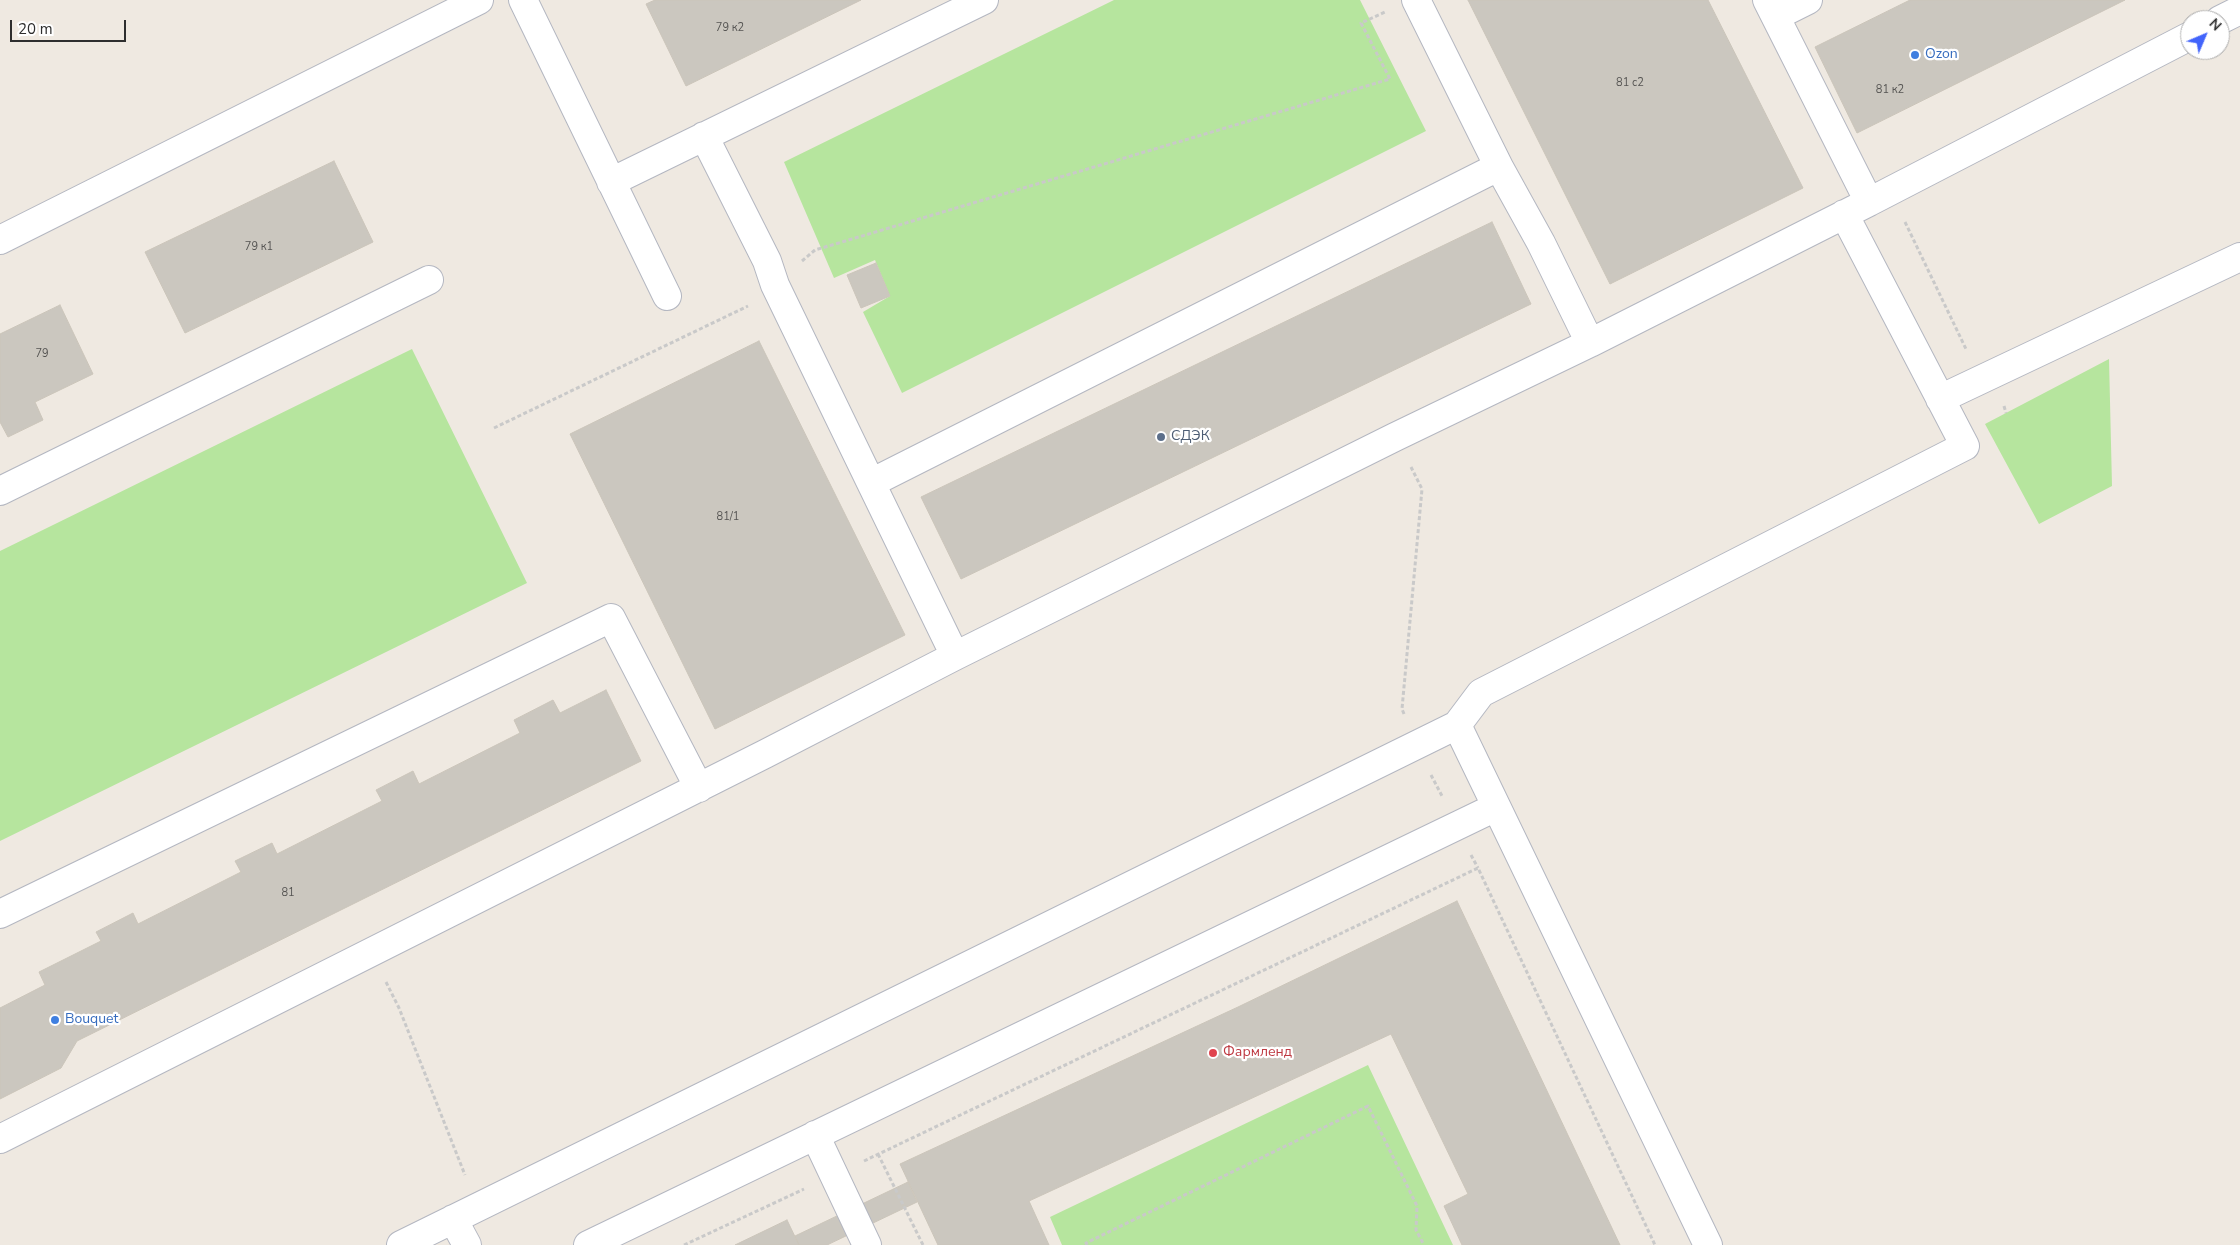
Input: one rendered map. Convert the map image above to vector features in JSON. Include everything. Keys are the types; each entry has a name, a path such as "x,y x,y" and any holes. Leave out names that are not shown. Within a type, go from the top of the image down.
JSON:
{"lane":[{"path":"0,240 479,0"},
{"path":"523,0 667,296"},
{"path":"611,182 984,0"},
{"path":"1416,0 1499,167 1541,243 1590,343"},
{"path":"1808,0 1771,8 1879,196"},
{"path":"0,1139 1395,436 1590,343 2180,41"},
{"path":"704,136 767,261 775,285 956,656"},
{"path":"871,483 1499,167"},
{"path":"401,1245 1457,725 1481,693 1965,446 1844,214"},
{"path":"1940,399 2240,257"},
{"path":"0,491 429,280"},
{"path":"0,914 612,618 699,788"},
{"path":"1457,725 1708,1245"},
{"path":"588,1245 1496,807"},
{"path":"814,1135 832,1176 867,1245"},
{"path":"453,1219 467,1245"}],"path":[{"path":"494,428 756,302 815,250 1390,79 1361,22"},
{"path":"1879,196 1991,400 1999,396 2006,413"},
{"path":"1395,436 1422,490 1402,709 1417,745 1478,868 1655,1245"},
{"path":"684,1245 1478,868"},
{"path":"372,952 399,1008 478,1207"},
{"path":"1087,1245 1086,1242 1368,1106 1417,1206 1416,1230 1424,1245"},
{"path":"878,1154 922,1245"}],"green space":[{"path":"1114,0 1360,0 1426,131 902,393 863,312 890,296 875,260 834,278 784,162"},
{"path":"412,349 527,583 0,841 0,551"},
{"path":"2109,359 2112,486 2039,524 1985,424"},
{"path":"1368,1065 1453,1245 1062,1245 1050,1217"}],"building":[{"path":"655,0 861,0 686,86 646,4"},
{"path":"1468,0 1708,0 1803,188 1610,284"},
{"path":"1910,0 2125,0 1857,133 1815,47"},
{"path":"334,161 373,242 185,333 145,252"},
{"path":"1492,222 1531,304 961,579 921,497"},
{"path":"876,263 890,296 861,308 847,275"},
{"path":"60,305 93,374 35,402 43,420 8,437 0,422 0,334"},
{"path":"759,341 905,635 715,729 570,434"},
{"path":"606,690 641,761 77,1041 61,1068 0,1099 0,1008 45,985 39,972 101,941 96,932 133,913 138,924 241,872 235,861 272,843 277,854 382,801 376,790 413,771 419,784 520,733 514,720 553,700 560,713"},
{"path":"1457,901 1620,1245 1462,1245 1444,1206 1468,1194 1391,1034 1029,1201 1049,1245 938,1245 900,1164 1238,1007"},
{"path":"908,1182 917,1202 827,1245 799,1245 795,1236"},
{"path":"787,1220 799,1245 735,1245"}],"place":[{"name":"Ozon","path":"1915,55"},
{"name":"СДЭК","path":"1161,437"},
{"name":"Bouquet","path":"55,1020"},
{"name":"Фармленд","path":"1213,1053"}]}
